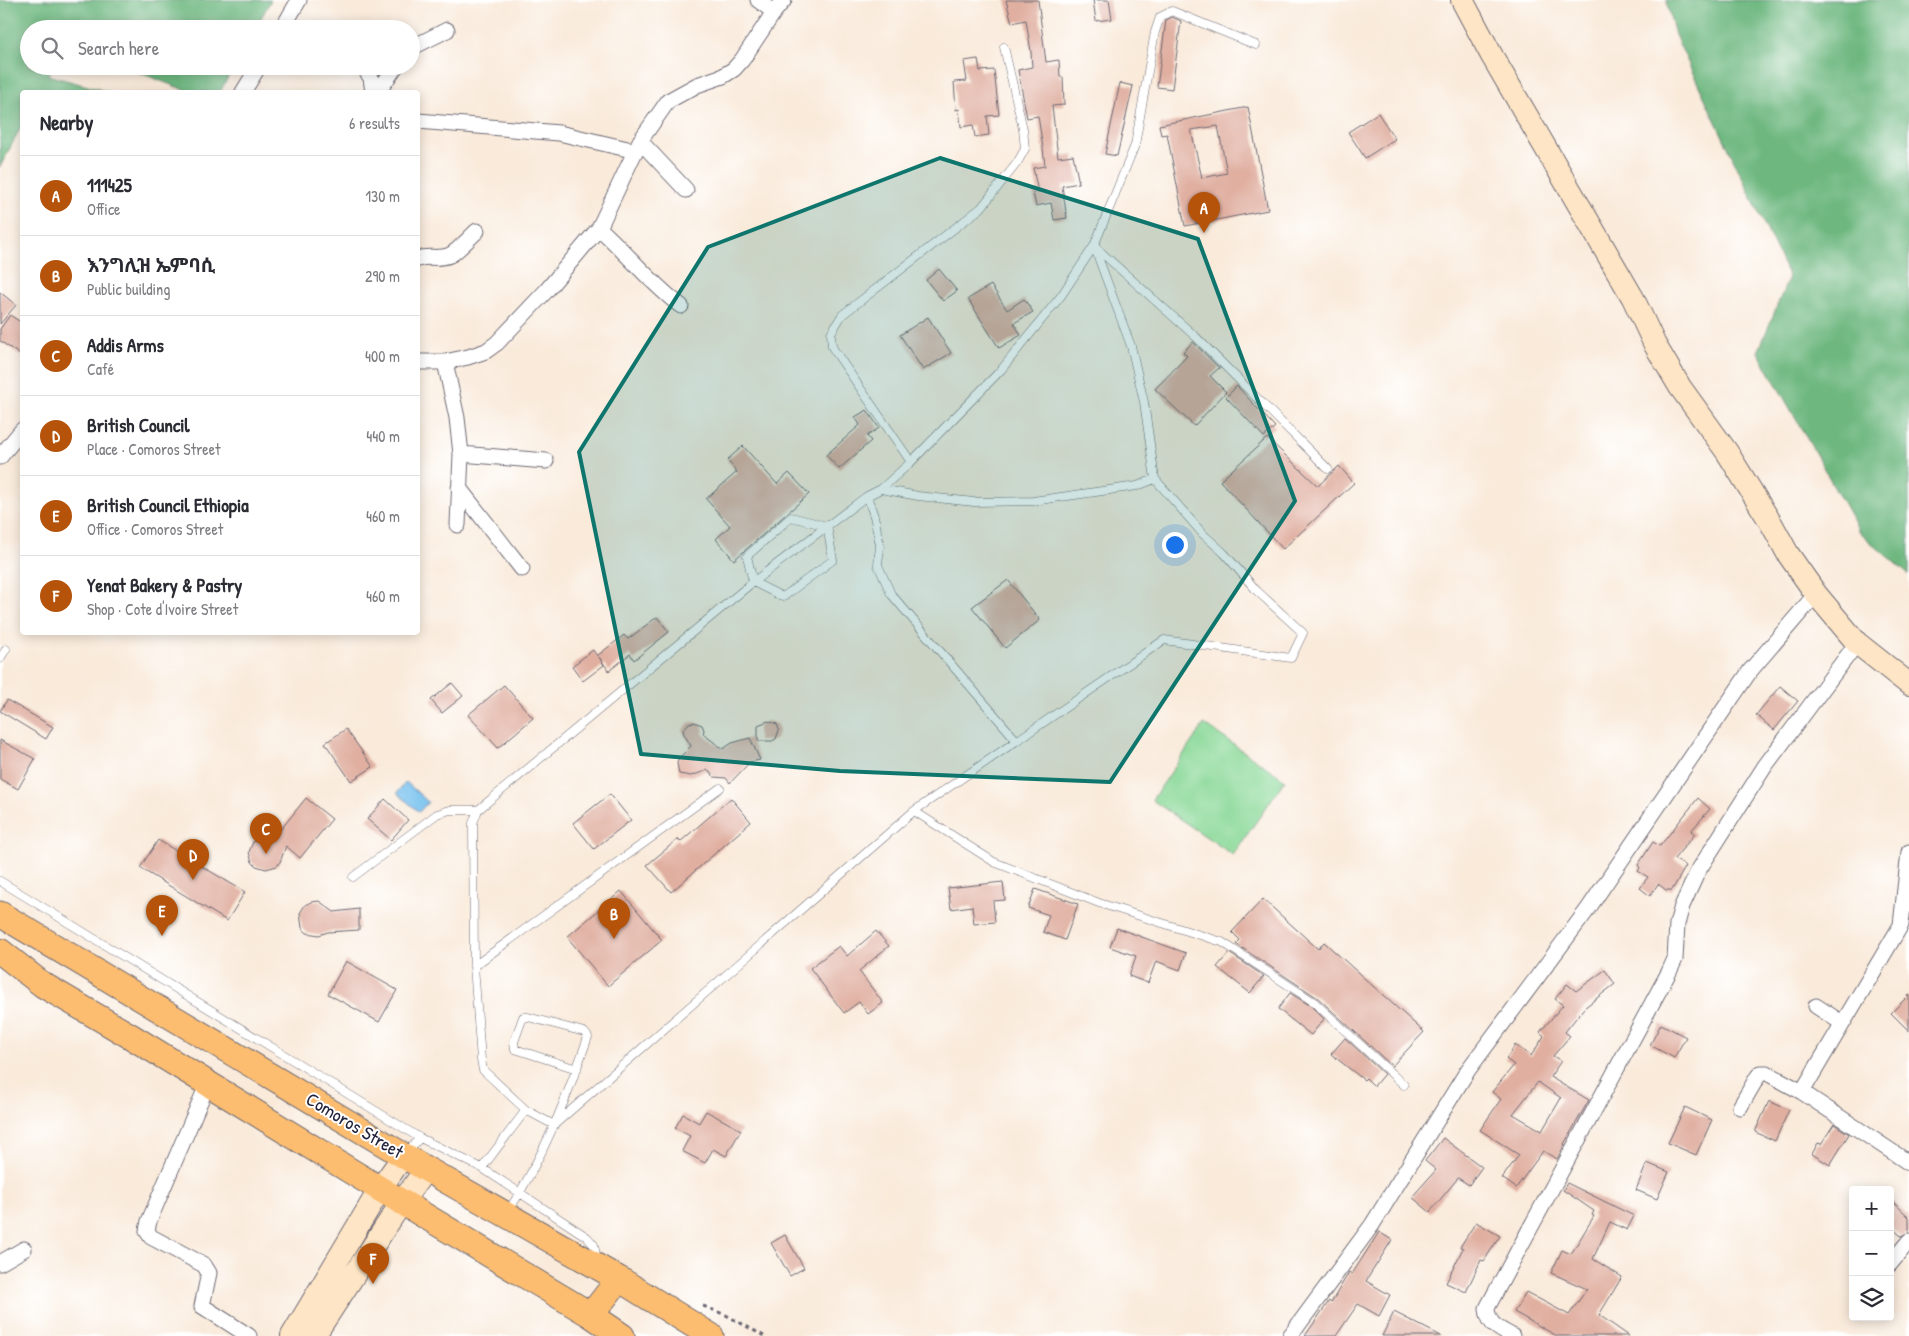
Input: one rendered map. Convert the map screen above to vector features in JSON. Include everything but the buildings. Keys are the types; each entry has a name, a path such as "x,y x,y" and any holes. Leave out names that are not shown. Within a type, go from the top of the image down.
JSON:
{"main road":[{"name":"Comoros Street","path":"0,914 412,1146 426,1169 608,1273 711,1336"},
{"path":"0,951 43,985 591,1315 622,1336"},
{"path":"0,970 43,985"},
{"path":"591,1315 608,1273"}],"street":[{"path":"287,20 299,0"},
{"path":"758,0 774,12"},
{"path":"420,362 445,362 468,357 486,351 498,343 600,228 638,146 668,101 734,69 784,0"},
{"path":"1462,0 1492,56 1633,298 1655,344 1680,387 1727,452 1788,554 1816,594 1857,643 1909,684"},
{"path":"420,44 447,30"},
{"path":"244,90 253,75"},
{"path":"369,75 373,90"},
{"path":"379,90 390,75"},
{"path":"420,121 559,133 638,146 686,190"},
{"path":"600,228 638,265 662,292 681,306"},
{"path":"420,258 424,256 450,255 477,231"},
{"path":"445,362 457,418 461,454 458,525"},
{"path":"0,457 20,432"},
{"path":"461,454 546,461"},
{"path":"459,488 522,569"},
{"path":"1290,1336 1372,1225 1468,1070 1588,909 1750,671 1816,594"},
{"path":"1512,1336 1494,1325 1488,1318 1487,1308 1669,972 1675,958 1677,924 1682,906 1698,871 1765,766 1857,643"},
{"path":"1802,1092 1842,1023 1905,928 1909,852"},
{"path":"1816,1006 1842,1023"},
{"path":"1740,1107 1758,1076 1761,1073 1768,1074 1802,1092 1909,1164"},
{"path":"208,1084 149,1221 147,1231 151,1237 204,1265 209,1272 202,1306 249,1336"},
{"path":"292,1336 380,1189 412,1146"},
{"path":"314,1336 402,1202 426,1169"},
{"path":"1894,1259 1909,1241"},
{"path":"0,1263 24,1249"}],"lane":[{"path":"554,1125 526,1110 483,1070 480,1060 474,966 474,823 478,810 753,582 867,496 881,489 1001,370 1061,296 1094,246 1135,145 1155,32 1160,17 1172,11 1256,45"},
{"path":"910,462 832,347 831,334 842,315 981,208 1021,156 1025,149 1024,129 1004,47"},
{"path":"1094,246 1196,337 1328,469"},
{"path":"554,1125 914,811 1164,640 1291,658 1303,633 1257,591 1224,553 1203,534 1155,479 1144,402 1131,346 1094,246"},
{"path":"881,489 918,496 974,502 1033,501 1137,486 1155,479"},
{"path":"867,496 874,516 880,545 878,565 892,594 1017,740"},
{"path":"753,582 747,556 790,517 827,526"},
{"path":"753,582 783,597 833,560 827,526"},
{"path":"0,659 6,649"},
{"path":"474,966 720,788"},
{"path":"353,877 437,814 450,810 478,810"},
{"path":"914,811 994,862 1099,903 1222,942 1314,1002 1404,1085"},
{"path":"0,881 412,1146 482,1168 587,1236 594,1245 608,1273"},
{"path":"506,1214 520,1193 554,1125 577,1069 588,1037 587,1033 528,1017 523,1018 514,1042 515,1049 577,1069"},
{"path":"482,1168 526,1110"}],"highlighted area":[{"path":"940,158 1198,239 1295,501 1110,782 840,771 641,754 579,452 708,247"}],"green space":[{"path":"0,0 271,0 260,20 20,20 20,75 48,75 102,90 20,90 20,129 0,167"},
{"path":"1666,0 1909,0 1909,575 1861,534 1758,352 1789,277 1675,35"},
{"path":"146,75 229,75 221,90 185,90"},
{"path":"1204,724 1285,780 1233,855 1152,800"}],"water":[{"path":"406,782 428,802 419,812 397,793"}],"place":[{"name":"111425","path":"1204,233"},
{"name":"Addis Arms","path":"266,854"},
{"name":"British Council","path":"193,880"},
{"name":"British Council Ethiopia","path":"162,936"},
{"name":"እንግሊዝ ኤምባሲ","path":"614,939"},
{"name":"Yenat Bakery & Pastry","path":"373,1284"}]}
